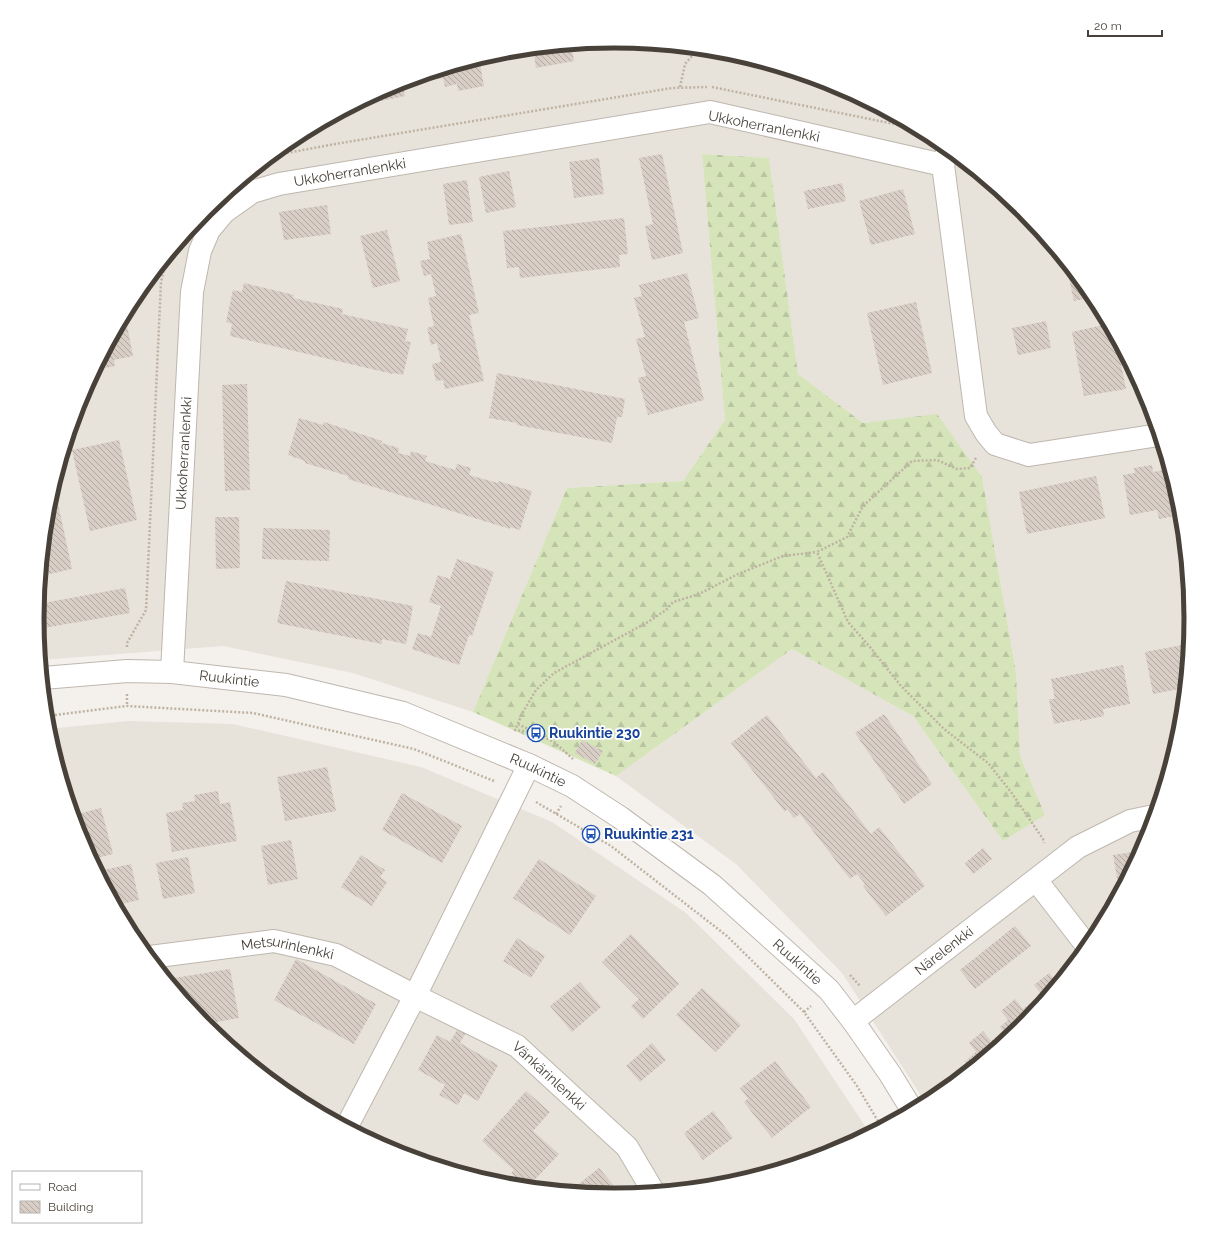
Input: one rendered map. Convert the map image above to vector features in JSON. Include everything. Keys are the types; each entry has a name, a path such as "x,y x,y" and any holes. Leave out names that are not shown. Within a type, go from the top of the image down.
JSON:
{"street":[{"name":"Ukkoherranlenkki","path":"172,672 192,292 200,251 203,225 252,192 279,184 710,112 945,157 976,416 986,433 995,444 1029,455 1155,436"},
{"name":"Ruukintie","path":"47,678 127,672 172,672 286,685 403,713 529,765 572,786 621,818 712,885 829,990 853,1021 890,1074 909,1105"},
{"path":"349,1122 415,996 529,765"},
{"name":"Närelenkki","path":"853,1021 1078,846 1130,821 1148,817"},
{"path":"1043,874 1083,940"},
{"name":"Metsurinlenkki","path":"156,956 274,941 336,956 415,996"},
{"name":"Vänkärinlenkki","path":"415,996 517,1046 627,1147 650,1186"}],"path":[{"path":"680,87 685,64 694,53"},
{"path":"127,706 127,643 146,610 161,282 164,268"},
{"path":"536,733 515,730 523,712 536,690 554,673 648,622 666,610 673,602 699,594 738,574 782,556 816,552 848,536 863,506 912,460 937,460 957,469 970,468 977,457 975,443 986,433"},
{"path":"816,552 848,622 901,686 944,729 988,763 1011,792 1043,839 1043,874"}],"shaded area":[{"path":"614,48 673,51 727,59 797,78 866,106 899,124 961,165 990,189 1017,214 1043,242 1066,271 1088,301 1108,333 1125,365 1141,399 1165,470 1173,506 1183,580 1183,655 1173,729 1165,765 1154,801 1141,836 1125,870 1108,903 1088,934 1043,993 1017,1021 990,1046 961,1070 922,1097 842,973 736,864 616,776 792,649 913,716 1003,841 1045,815 1020,756 1016,672 982,477 937,415 863,423 798,374 769,158 702,154 725,420 683,481 567,488 473,712 353,673 223,646 46,660 44,618 45,580 55,506 63,470 87,399 120,332 162,271 185,242 211,214 267,165 329,124 362,106 396,91 466,67 503,58 540,52 577,49"},
{"path":"128,721 233,724 421,767 552,822 686,913 794,1019 867,1129 797,1157 762,1168 725,1177 688,1183 614,1188 540,1183 503,1177 466,1168 431,1157 362,1129 329,1111 267,1070 211,1021 185,993 162,964 140,934 120,902 87,836 63,765 55,728"}],"green space":[{"path":"672,51 688,52 728,59 672,52"},
{"path":"702,154 769,158 798,374 863,423 937,414 982,477 1016,672 1020,756 1045,815 1003,841 913,716 792,649 616,776 473,712 567,488 683,481 725,420"}],"building":[{"path":"572,49 574,61 536,68 534,55 530,56 530,54 540,52"},
{"path":"480,64 484,86 458,91 457,84 445,87 443,78 438,79 438,76"},
{"path":"403,88 405,96 367,104"},
{"path":"662,154 683,253 652,260 645,226 653,224 639,158"},
{"path":"599,158 604,194 574,198 569,162"},
{"path":"509,171 516,207 486,213 479,177"},
{"path":"467,180 473,222 449,225 443,184"},
{"path":"842,183 846,201 808,209 804,191"},
{"path":"903,189 915,234 871,245 859,201"},
{"path":"327,205 331,234 284,240 279,212"},
{"path":"624,218 628,254 619,255 620,267 520,278 519,267 507,268 503,231"},
{"path":"387,230 400,281 373,288 360,236"},
{"path":"461,234 479,313 469,315 484,381 445,389 443,380 436,381 432,364 441,362 437,343 431,345 427,328 434,326 428,298 436,296 431,274 424,276 420,261 430,259 427,242"},
{"path":"687,273 699,318 684,322 704,400 648,415 638,378 646,376 636,339 645,337 634,298 642,296 639,285"},
{"path":"1068,273 1086,299 1074,301"},
{"path":"244,283 294,295 293,298 343,309 342,314 408,329 405,341 411,342 403,375 393,374 230,336 232,324 226,322 233,290 242,292"},
{"path":"916,302 932,373 883,385 867,313"},
{"path":"1046,321 1051,348 1018,355 1012,328"},
{"path":"126,322 133,356 114,360 115,366 101,369"},
{"path":"1103,325 1119,354 1126,389 1084,396 1072,332"},
{"path":"497,373 625,399 622,417 617,417 612,443 517,425 517,423 489,418"},
{"path":"247,384 250,490 225,491 222,385"},
{"path":"299,418 323,425 324,422 382,441 381,443 399,448 398,453 410,456 411,451 427,456 425,461 455,470 457,464 471,468 469,475 498,483 498,481 532,491 520,530 510,527 510,529 348,479 348,476 305,463 305,461 288,455"},
{"path":"119,440 137,520 90,531 72,450"},
{"path":"1152,465 1153,472 1165,470 1175,516 1159,519 1157,510 1130,515 1123,475 1135,473 1134,468"},
{"path":"1096,476 1105,518 1027,534 1019,492"},
{"path":"57,498 72,569 46,575"},
{"path":"215,517 239,517 240,568 216,569"},
{"path":"263,528 330,530 329,561 262,559"},
{"path":"457,559 494,572 472,636 469,635 459,665 412,649 418,633 431,637 441,606 429,602 438,575 450,579"},
{"path":"286,581 413,606 406,644 382,639 382,644 277,623"},
{"path":"125,588 130,613 44,628 44,603"},
{"path":"1183,645 1179,689 1153,694 1145,652"},
{"path":"1123,665 1130,704 1103,709 1104,716 1054,724 1049,699 1055,699 1051,679"},
{"path":"884,714 932,784 904,804 855,733"},
{"path":"767,715 816,778 823,772 871,834 879,827 925,886 886,916 863,886 865,884 857,874 850,879 800,814 794,818 787,809 785,812 731,743"},
{"path":"582,740 603,751 595,764 575,753"},
{"path":"327,767 336,811 285,821 277,777"},
{"path":"218,791 220,804 230,802 237,841 172,852 166,813 183,810 182,803 195,801 194,795"},
{"path":"402,793 462,826 442,863 382,830"},
{"path":"101,808 113,854 97,858 79,814"},
{"path":"291,840 298,879 268,885 261,846"},
{"path":"983,848 992,859 973,874 965,863"},
{"path":"1133,852 1118,884 1113,855"},
{"path":"361,855 385,870 380,877 387,882 372,906 341,887"},
{"path":"188,857 195,893 163,899 156,863"},
{"path":"539,859 596,896 570,935 513,898"},
{"path":"131,864 139,900 121,904 103,870"},
{"path":"1015,926 1031,946 975,989 960,970"},
{"path":"631,934 679,984 643,1019 631,1006 639,999 602,962"},
{"path":"517,938 545,956 531,978 503,961"},
{"path":"296,959 376,1004 354,1044 274,1000"},
{"path":"230,969 239,1018 213,1023 173,978"},
{"path":"1049,973 1054,979 1043,993 1017,1021 967,1065 965,1062 976,1052 969,1043 983,1031 991,1041 1003,1031 1000,1027 1008,1020 1001,1011 1015,999 1023,1009 1042,994 1034,985"},
{"path":"580,982 601,1007 572,1032 550,1006"},
{"path":"702,988 741,1025 716,1052 676,1015"},
{"path":"461,1023 469,1027 460,1043 498,1065 478,1101 464,1093 458,1105 439,1095 445,1085 418,1070 437,1035 450,1042"},
{"path":"652,1043 666,1060 640,1082 626,1066"},
{"path":"775,1061 811,1107 772,1138 744,1102 748,1099 740,1088"},
{"path":"526,1091 550,1112 533,1131 559,1154 533,1182 518,1179 511,1173 514,1170 482,1141"},
{"path":"713,1111 733,1138 703,1160 684,1133"},
{"path":"599,1168 616,1188 614,1188 576,1186"}],"place":[{"name":"Ruukintie 230","path":"536,733"},
{"name":"Ruukintie 231","path":"591,834"}]}
